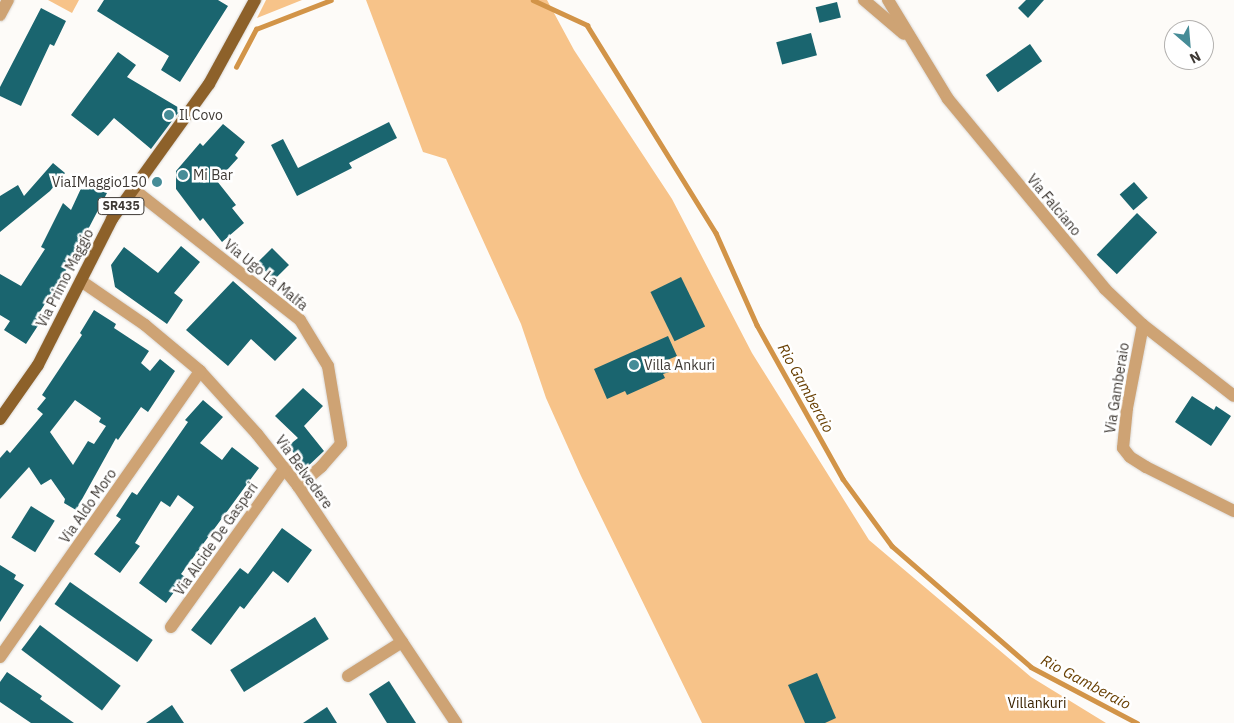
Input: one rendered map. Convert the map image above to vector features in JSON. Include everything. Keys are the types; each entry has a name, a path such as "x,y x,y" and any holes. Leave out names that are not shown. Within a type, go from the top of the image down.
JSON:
{"main road":[{"name":"Via Primo Maggio","path":"0,419 38,365 102,236 133,189 209,84 253,1"}],"street":[{"path":"0,16 8,0"},
{"path":"864,0 909,38"},
{"name":"Via Falciano","path":"888,0 909,38 948,99 1105,289 1143,324 1234,396"},
{"name":"Via Ugo La Malfa","path":"133,189 300,320 328,366 341,444 321,467 298,486"},
{"name":"Via Belvedere","path":"81,281 145,325 200,371 284,468 298,486 456,723"},
{"name":"Via Gamberaio","path":"1143,324 1127,408 1123,448 1130,457 1146,468 1234,511"},
{"name":"Via Aldo Moro","path":"0,657 200,371"},
{"name":"Via Alcide De Gasperi","path":"172,627 284,468"},
{"path":"348,676 402,642"}],"green space":[{"path":"48,0 79,0 72,13"},
{"path":"266,0 302,0 257,18"},
{"name":"Villa Ankuri","path":"366,0 547,0 574,50 672,199 752,353 869,540 1031,677 1106,723 702,723 581,476 546,398 521,324 446,159 423,152"}],"building":[{"path":"104,0 218,0 228,6 180,82 161,70 169,56 97,11"},
{"path":"1026,0 1044,0 1028,18 1018,8"},
{"path":"837,2 841,18 820,23 816,7"},
{"path":"41,8 66,21 54,46 50,44 21,106 0,96 0,87"},
{"path":"811,33 817,55 782,65 776,42"},
{"path":"1030,44 1042,61 998,92 986,75"},
{"path":"118,52 136,65 127,77 181,109 151,149 114,118 98,136 71,115"},
{"path":"389,122 397,138 349,163 352,168 297,196 271,145 283,139 298,168"},
{"path":"223,124 245,142 235,155 238,158 217,181 236,205 232,208 244,223 222,242 203,218 200,221 176,189 176,171 200,143 203,146"},
{"path":"53,163 65,173 50,191 0,232 0,196 18,185 24,196"},
{"path":"84,182 107,193 70,264 36,318 41,321 26,344 4,330 10,321 0,315 0,274 21,286 45,249 41,247 63,203 71,210"},
{"path":"1134,182 1148,198 1133,210 1120,194"},
{"path":"1137,213 1157,232 1117,274 1097,255"},
{"path":"181,246 200,262 174,293 183,300 167,324 115,287 111,265 124,247 158,273"},
{"path":"272,248 289,265 274,280 257,263"},
{"path":"681,277 705,326 675,341 650,292"},
{"path":"233,281 297,338 275,361 251,339 228,366 186,330"},
{"path":"94,310 116,324 114,328 149,351 141,363 150,371 160,359 175,371 148,412 141,407 118,440 116,438 76,510 64,503 65,499 51,479 41,485 29,467 0,499 0,458 7,450 10,453 43,414 37,409 46,398 42,395 82,335 80,333","holes":["75,400 101,418 99,422 106,426 94,444 88,441 73,465 50,432"]},
{"name":"Villa Ankuri","path":"668,336 677,356 665,361 669,372 663,374 665,378 627,395 625,391 607,399 594,369"},
{"path":"303,388 323,406 304,426 324,451 306,468 288,446 298,438 275,416"},
{"path":"1192,396 1214,410 1216,406 1231,416 1211,446 1175,422"},
{"path":"203,400 223,417 200,443 222,460 232,447 259,468 181,574 185,577 166,603 139,583 194,507 178,495 170,507 161,501 135,543 140,546 120,573 94,554 121,519 116,516 132,492 137,495 188,422 185,420"},
{"path":"31,506 55,521 35,552 11,537"},
{"path":"282,528 312,550 288,583 273,571 244,609 240,606 211,645 191,630 240,568 248,574"},
{"path":"0,565 16,575 14,579 24,585 0,622"},
{"path":"70,582 153,640 137,662 55,604"},
{"path":"315,617 329,639 244,692 230,670"},
{"path":"40,625 121,686 102,711 21,650"},
{"path":"7,672 42,696 40,699 74,723 31,723 0,702 0,682"},
{"path":"817,673 836,718 825,723 805,723 788,685"},
{"path":"389,681 416,723 387,723 369,694"},
{"path":"172,705 184,723 146,723"},
{"path":"327,707 337,723 303,723"}],"waterway":[{"path":"236,67 256,29 331,0"},
{"name":"Rio Gamberaio","path":"533,0 587,25 716,233 757,325 843,479 892,546 1031,667 1137,723"}],"place":[{"name":"Il Covo","path":"169,115"},
{"name":"Mi Bar","path":"183,175"},
{"name":"ViaIMaggio150","path":"157,182"},
{"name":"Villa Ankuri","path":"634,365"}],"park label":[{"name":"Villankuri","path":"1037,703"}]}
